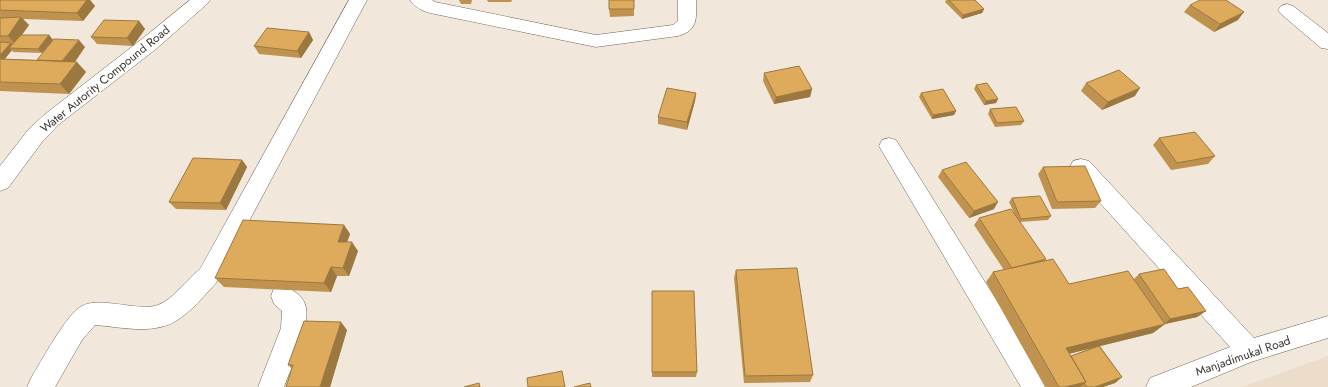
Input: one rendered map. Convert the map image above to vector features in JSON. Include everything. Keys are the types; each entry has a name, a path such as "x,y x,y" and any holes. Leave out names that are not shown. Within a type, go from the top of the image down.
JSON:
{"street":[{"name":"Water Autority Compound Road","path":"0,182 35,136 51,120 149,44 201,0"},
{"path":"40,387 73,332 89,314 143,317 160,316 176,306 208,276 236,227 300,105 358,0"},
{"path":"419,0 430,7 577,38 596,40 610,40 678,30 688,23 686,0"},
{"path":"1287,10 1328,43"},
{"path":"889,146 1036,387"},
{"path":"1081,167 1250,352"},
{"path":"271,387 293,328 294,308 283,296"},
{"name":"Manjadimukal Road","path":"1158,387 1250,352 1328,327"}],"shaded area":[{"path":"1328,356 1328,387 1242,387"}],"building":[{"path":"0,0 87,0 77,13 0,10"},
{"path":"609,0 634,0 634,9 609,9"},
{"path":"949,0 975,0 984,9 963,15"},
{"path":"1200,0 1226,0 1244,12 1220,24 1190,5"},
{"path":"21,17 8,36 0,36 0,18"},
{"path":"104,20 139,21 127,38 91,37"},
{"path":"267,28 309,32 297,51 254,46"},
{"path":"21,35 49,35 38,49 9,48"},
{"path":"54,39 79,40 62,61 37,60"},
{"path":"0,42 11,43 0,55"},
{"path":"0,59 77,62 60,84 0,82"},
{"path":"799,66 812,89 776,97 764,73"},
{"path":"1119,70 1140,88 1108,102 1086,83"},
{"path":"987,83 998,99 986,101 976,85"},
{"path":"667,88 696,93 687,122 658,117"},
{"path":"943,89 956,111 933,115 921,93"},
{"path":"1016,107 1024,121 997,123 990,109"},
{"path":"1195,132 1215,156 1177,163 1159,138"},
{"path":"193,158 242,160 220,203 169,202"},
{"path":"966,162 998,202 974,211 942,170"},
{"path":"1085,166 1101,201 1057,202 1043,167"},
{"path":"1040,196 1051,216 1021,219 1012,198"},
{"path":"1011,209 1046,259 1012,268 979,218"},
{"path":"243,220 344,225 338,242 352,242 343,268 331,267 324,283 215,278"},
{"path":"1053,259 1069,284 1128,271 1165,324 1066,348 1086,382 1059,387 993,272"},
{"path":"797,268 813,375 745,376 736,270"},
{"path":"1164,269 1178,289 1188,287 1206,311 1170,319 1139,274"},
{"path":"652,291 694,291 697,372 652,372"},
{"path":"304,321 341,322 320,387 286,387 293,365 288,365"},
{"path":"1099,346 1122,377 1095,387 1087,387 1084,383 1086,382 1071,356"},
{"path":"562,371 565,387 528,387 527,378"},
{"path":"479,383 480,387 464,387"},
{"path":"590,383 591,387 574,387"}]}
